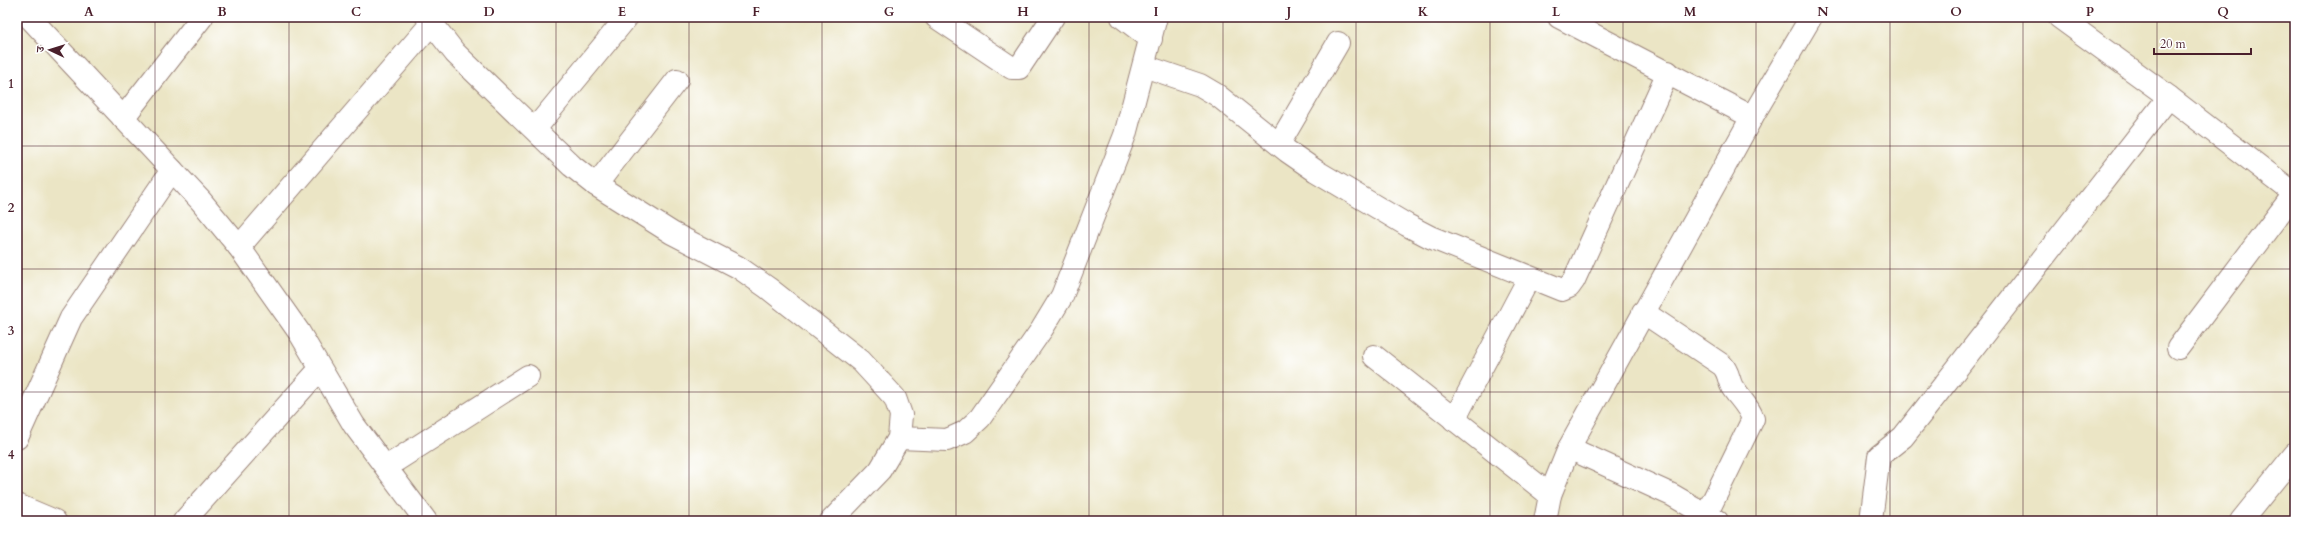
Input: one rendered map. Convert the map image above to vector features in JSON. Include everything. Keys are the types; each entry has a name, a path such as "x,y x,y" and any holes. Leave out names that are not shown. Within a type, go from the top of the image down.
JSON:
{"street":[{"path":"29,17 172,170 239,247 299,332 354,425 426,521"},
{"path":"123,118 202,17"},
{"path":"535,129 627,17"},
{"path":"936,17 1012,68 1019,68 1053,17"},
{"path":"1122,17 1151,39"},
{"path":"898,438 947,440 965,432 980,418 1042,329 1062,296 1122,142 1144,66 1156,17"},
{"path":"1560,17 1752,117"},
{"path":"1545,521 1550,494 1570,448 1643,312 1752,117 1811,17"},
{"path":"2059,17 2169,97 2295,194 2178,348"},
{"path":"239,247 429,20 455,53 572,166 596,185 672,233 738,267 768,288 861,361 895,398 901,415 898,438 880,470 831,521"},
{"path":"1278,144 1338,43"},
{"path":"1144,66 1200,85 1217,95 1278,144 1316,171 1430,237 1556,289 1562,290 1569,287 1668,72"},
{"path":"596,185 677,80"},
{"path":"1871,521 1880,456 1903,437 2169,97"},
{"path":"17,438 71,318 172,170"},
{"path":"1454,420 1529,278"},
{"path":"1570,448 1672,495 1712,518 1754,419 1751,412 1733,389 1729,381 1728,372 1722,365 1643,312"},
{"path":"1374,356 1550,494"},
{"path":"184,521 320,369"},
{"path":"386,467 528,376"},
{"path":"2241,521 2295,454"},
{"path":"17,505 55,521"}]}
